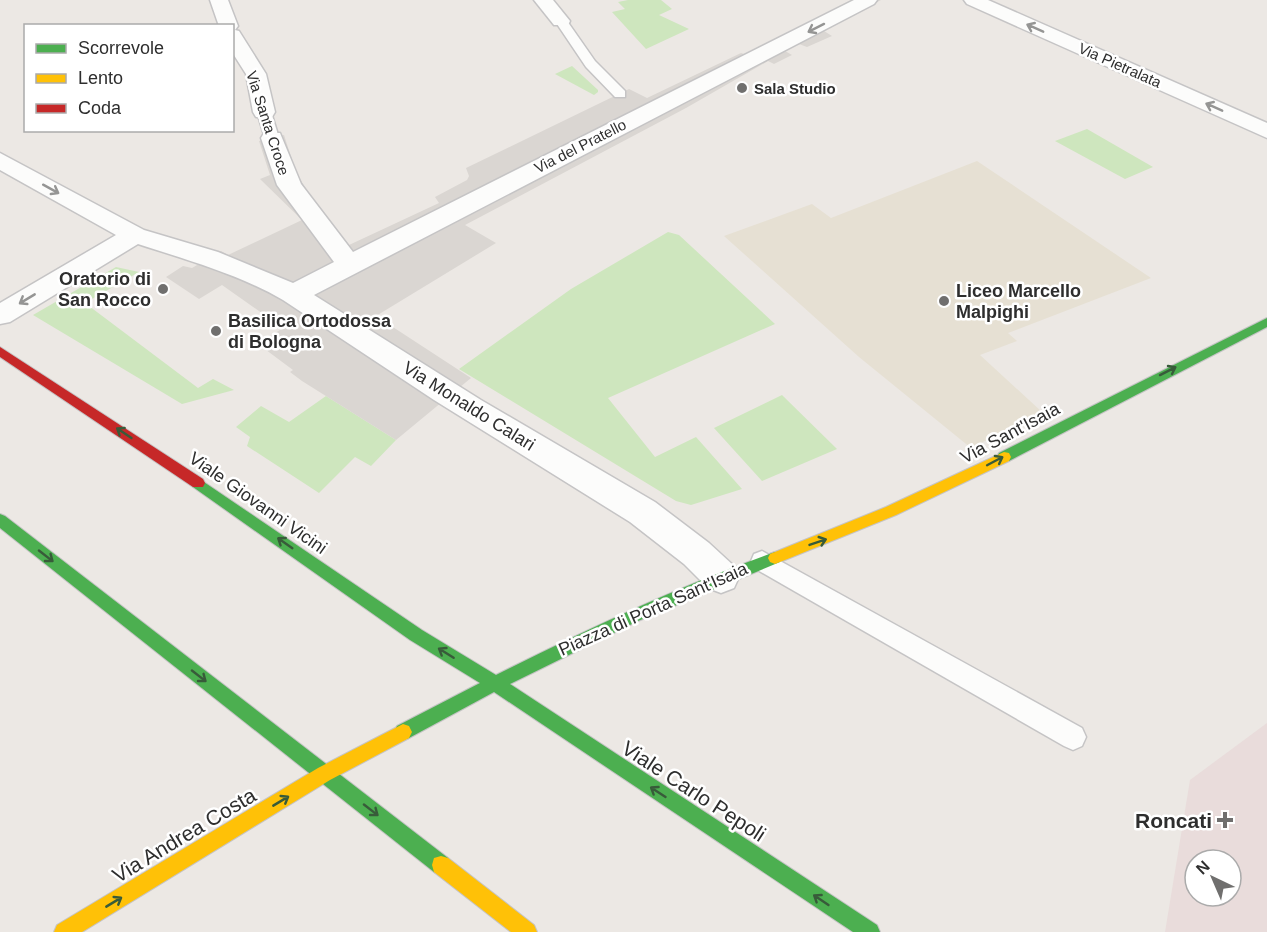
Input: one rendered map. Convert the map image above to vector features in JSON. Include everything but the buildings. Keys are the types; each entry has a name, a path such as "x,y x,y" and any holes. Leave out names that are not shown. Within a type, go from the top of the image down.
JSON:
{"main road":[{"name":"Via Sant'Isaia","path":"762,561 854,529 916,502 1267,321"},
{"name":"Viale Giovanni Vicini","path":"0,351 192,478 416,634 496,684"},
{"path":"0,520 527,932"},
{"name":"Piazza di Porta Sant'Isaia","path":"324,774 599,629 762,561"},
{"name":"Viale Carlo Pepoli","path":"496,684 870,932"},
{"name":"Via Andrea Costa","path":"64,932 324,774"}],"street":[{"path":"219,0 228,24"},
{"path":"543,0 561,21"},
{"name":"Via del Pratello","path":"294,294 868,0"},
{"name":"Via Pietralata","path":"973,0 1267,131"},
{"name":"Via Santa Croce","path":"234,38 256,74 264,112"},
{"path":"620,94 645,113"},
{"name":"Via Santa Croce","path":"272,138 289,185 350,266"},
{"name":"Via Monaldo Calari","path":"0,160 135,235 209,258 270,281 294,294 449,395 639,509 682,539 721,577"},
{"path":"0,315 135,235"}],"lane":[{"path":"561,21 590,64 620,94"},
{"name":"Via Santa Croce","path":"264,112 272,138"},
{"name":"Piazza di Porta Sant'Isaia","path":"762,561 1073,737"}],"shaded area":[{"path":"854,0 881,0 824,31 832,36 807,47 799,44 785,51 792,55 774,64 768,61 686,108 465,225 496,243 376,316 471,378 396,440 302,381 290,372 293,370 258,344 283,328 222,285 199,299 166,277 183,266 192,268 221,251 228,255 302,220 260,179 270,175 259,141 284,135 296,172 309,194 349,245 439,203 435,197 467,180 469,176 466,168 629,89 647,98 741,53 747,55"},
{"name":"Liceo Marcello Malpighi","path":"977,161 1151,278 1008,333 1017,341 980,355 1042,412 971,448 859,357 724,236 812,204 831,218"},
{"name":"Roncati","path":"1267,723 1267,932 1165,932 1190,780"}],"green space":[{"path":"661,0 672,9 659,15 689,29 646,49 612,12 625,9 618,2"},
{"path":"572,66 598,92 594,95 555,74"},
{"path":"1087,129 1153,167 1125,179 1055,141"},
{"path":"668,232 679,235 775,324 608,398 655,457 696,437 742,489 691,505 676,501 459,369 571,289"},
{"path":"116,267 139,272 85,303 198,388 213,379 234,390 182,404 33,315"},
{"path":"782,395 837,449 762,481 714,428"},
{"path":"326,396 396,440 371,466 355,457 319,493 247,446 250,437 236,427 261,406 289,422"}],"traffic: fast":[{"path":"1004,457 1267,322"},
{"path":"198,483 416,635 496,684 870,932"},
{"path":"0,520 441,865"},
{"path":"403,732 632,616 775,558"}],"traffic: slow":[{"path":"775,558 891,511 1004,457"},
{"path":"64,932 324,774 403,732"},
{"path":"441,865 527,932"}],"traffic: jam":[{"path":"0,351 198,483"}],"place":[{"name":"Sala Studio","path":"742,88"},
{"name":"Oratorio di San Rocco","path":"163,289"},
{"name":"Liceo Marcello Malpighi","path":"944,301"},
{"name":"Basilica Ortodossa di Bologna","path":"216,331"},
{"name":"Roncati","path":"1225,820"}]}
